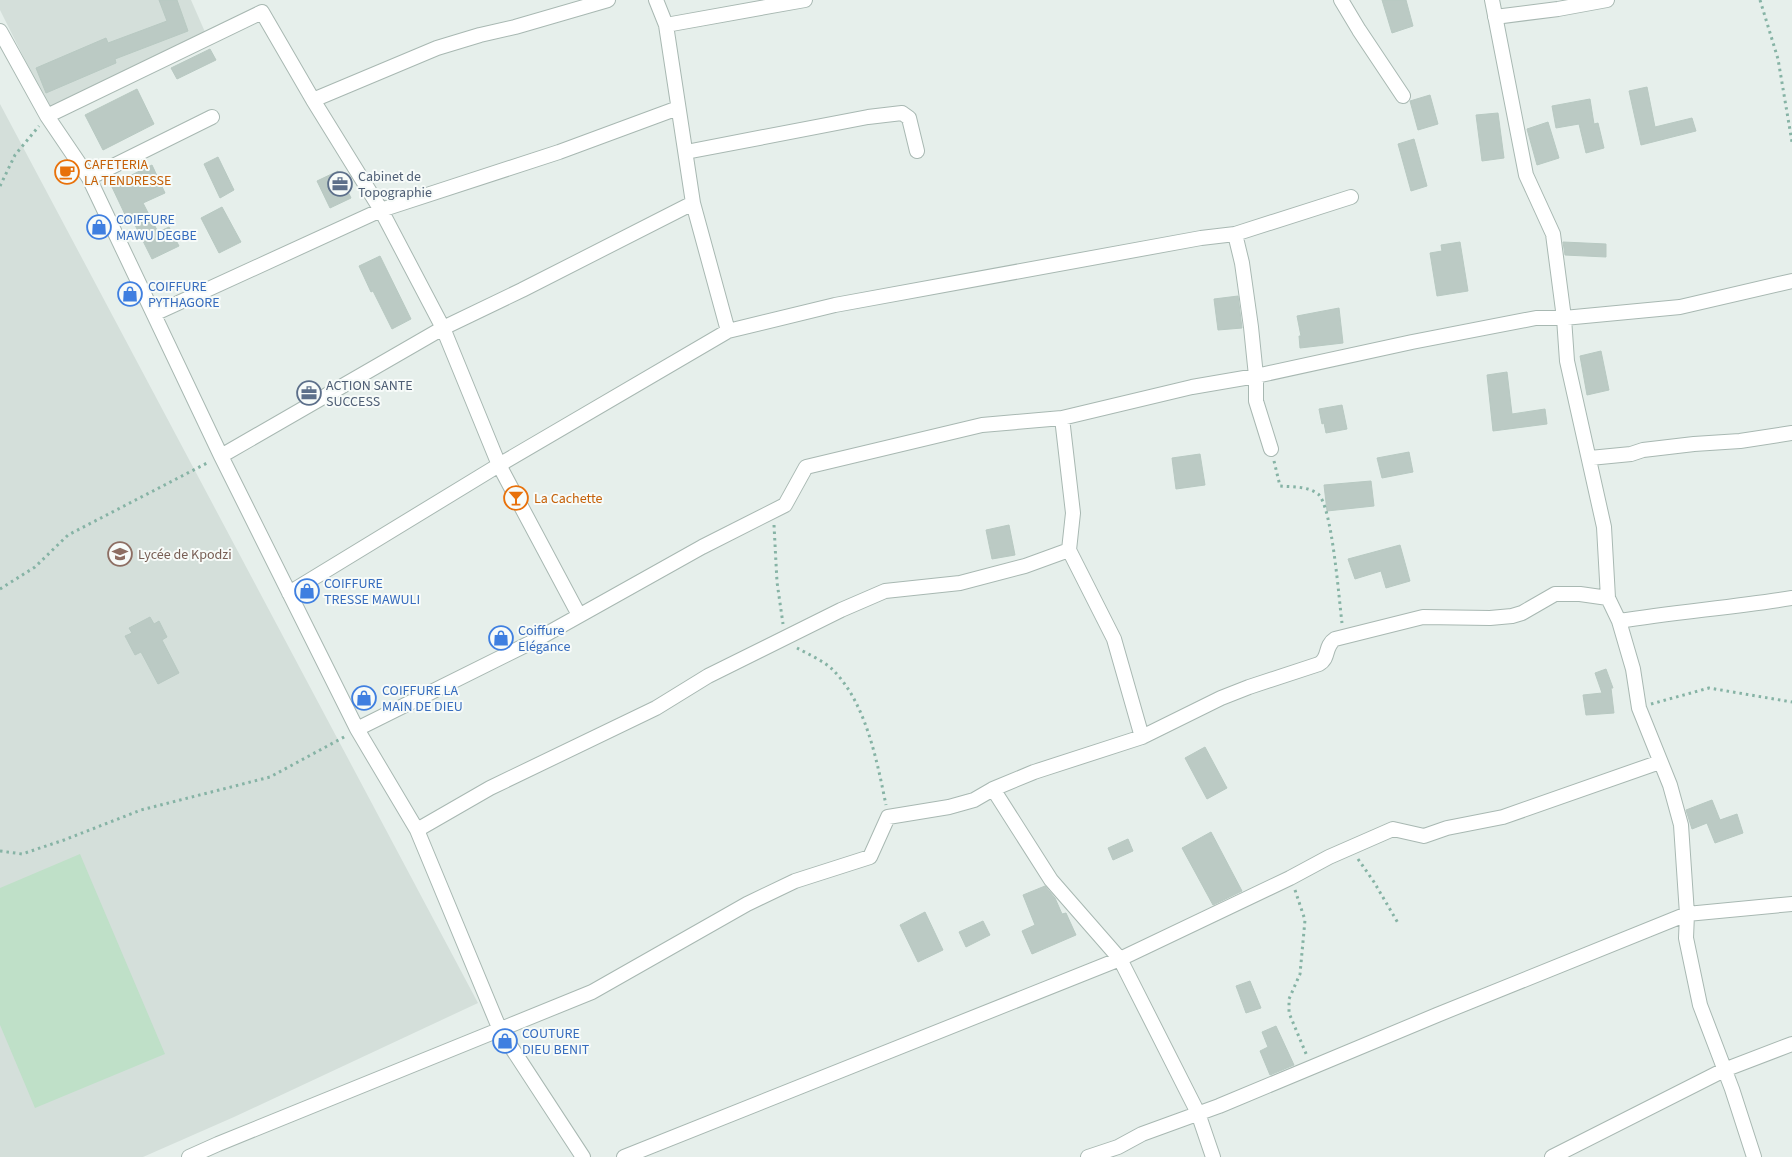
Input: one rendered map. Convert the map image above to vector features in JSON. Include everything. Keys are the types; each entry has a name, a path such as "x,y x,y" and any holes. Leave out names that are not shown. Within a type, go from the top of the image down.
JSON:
{"street":[{"path":"313,100 437,48 480,35 515,28 608,0"},
{"path":"656,0 666,25 693,203 728,331"},
{"path":"666,25 805,0"},
{"path":"1341,0 1358,30 1403,96"},
{"path":"1492,0 1526,175 1553,234 1569,374 1590,458 1604,527 1608,598 1619,621 1633,669 1639,708 1676,804 1681,825 1687,914 1686,938 1700,1005 1754,1157"},
{"path":"1494,17 1558,10 1607,0"},
{"path":"47,116 262,12 313,100 381,210 443,328 498,464 579,614"},
{"path":"0,31 47,116 89,178 221,456 357,729 417,830 500,1030 583,1157"},
{"path":"154,314 381,210 559,152 678,108"},
{"path":"686,152 868,117 902,113 909,118 917,151"},
{"path":"89,178 212,117"},
{"path":"289,593 498,464 728,331 835,305 1200,238 1235,234 1351,197"},
{"path":"221,456 443,328 693,203"},
{"path":"1235,234 1243,272 1256,376 1256,401 1271,449"},
{"path":"357,729 534,641 579,614 702,547 785,505 806,467 982,425 1062,418 1192,387 1256,376 1527,319 1646,312 1680,307 1792,281"},
{"path":"1062,418 1072,513 1070,550 1114,639 1142,737"},
{"path":"1590,458 1631,454 1643,450 1694,444 1740,441 1792,433"},
{"path":"417,830 490,788 656,708 708,676 784,640 841,610 885,592 960,583 1025,566 1070,550"},
{"path":"189,1157 592,992 747,904 795,880 870,857 888,817 949,807 974,800 993,789 1034,772 1142,737 1221,698 1319,664 1326,658 1329,644 1335,639 1423,617 1490,618 1512,616 1522,613 1555,594 1580,594 1608,598"},
{"path":"1619,621 1792,598"},
{"path":"624,1157 1120,959 1350,848 1392,830 1424,836 1447,828 1503,817 1660,762"},
{"path":"993,789 1051,880 1120,959 1198,1113 1213,1157"},
{"path":"1088,1157 1118,1147 1142,1134 1312,1067 1687,914 1792,904"},
{"path":"1552,1157 1724,1070 1792,1044"}],"path":[{"path":"1760,0 1778,59 1792,142"},
{"path":"0,186 15,155 47,116"},
{"path":"1271,449 1280,486 1308,488 1320,495 1328,514 1344,638"},
{"path":"0,589 35,567 68,535 221,456"},
{"path":"774,517 777,582 784,640 832,669 851,693 877,760 888,817"},
{"path":"1639,708 1709,688 1792,702"},
{"path":"0,852 22,854 141,810 270,777 357,729"},
{"path":"1350,848 1374,882 1398,923"},
{"path":"1290,878 1306,920 1300,974 1288,999 1290,1013 1312,1067"}],"shaded area":[{"path":"0,0 191,0 205,32 49,108 0,10"},
{"name":"Lycée de Kpodzi","path":"0,104 478,1003 234,1117 143,1157 0,1157"}],"green space":[{"path":"80,854 165,1054 35,1108 0,1025 0,888"}],"building":[{"path":"159,0 177,0 188,31 115,59 116,63 46,93 36,68 106,38 108,43 167,21"},
{"path":"1382,0 1406,0 1413,26 1392,33"},
{"path":"210,49 216,60 177,79 171,68"},
{"path":"1647,87 1655,127 1692,118 1696,131 1641,145 1629,91"},
{"path":"137,89 154,124 103,150 85,115"},
{"path":"1430,95 1438,124 1418,130 1410,101"},
{"path":"1590,99 1594,124 1598,123 1604,148 1586,153 1579,124 1556,128 1552,106"},
{"path":"1498,113 1504,158 1482,161 1476,115"},
{"path":"1548,122 1559,158 1537,165 1527,129"},
{"path":"1414,139 1427,186 1411,191 1398,144"},
{"path":"218,157 234,190 220,198 204,164"},
{"path":"152,165 165,193 143,203 158,232 169,227 179,246 152,259 134,223 130,225 111,185"},
{"path":"338,171 351,198 330,208 317,181"},
{"path":"222,207 241,242 219,253 201,218"},
{"path":"1460,242 1468,291 1437,296 1430,253 1442,251 1441,245"},
{"path":"1563,242 1606,244 1606,257 1565,255"},
{"path":"380,256 411,319 392,329 359,266"},
{"path":"1238,296 1242,328 1218,330 1214,299"},
{"path":"1339,308 1343,343 1300,348 1299,336 1301,336 1297,316"},
{"path":"1601,351 1609,390 1587,395 1580,356"},
{"path":"1507,372 1512,414 1545,409 1547,424 1493,431 1487,375"},
{"path":"1342,405 1347,429 1326,433 1319,409"},
{"path":"1409,452 1413,472 1382,478 1377,458"},
{"path":"1200,454 1205,485 1176,489 1172,458"},
{"path":"1371,481 1374,506 1327,511 1324,485"},
{"path":"1009,525 1015,555 992,559 986,530"},
{"path":"1400,545 1410,581 1386,588 1381,571 1355,579 1348,559"},
{"path":"150,617 154,624 159,621 167,637 162,640 179,673 158,684 141,652 135,655 125,636 132,633 129,628"},
{"path":"1606,669 1613,688 1611,688 1614,713 1586,715 1583,695 1602,693 1595,673"},
{"path":"1205,747 1227,788 1207,799 1185,758"},
{"path":"1712,800 1720,820 1737,814 1743,833 1715,843 1707,823 1692,829 1686,810"},
{"path":"1211,832 1242,891 1213,905 1182,848"},
{"path":"1128,839 1133,851 1113,860 1108,848"},
{"path":"1045,886 1055,898 1062,914 1066,913 1076,935 1032,954 1022,931 1035,925 1023,895"},
{"path":"925,912 943,950 918,962 900,925"},
{"path":"983,921 990,935 966,947 959,932"},
{"path":"1250,981 1261,1008 1246,1013 1236,986"},
{"path":"1276,1026 1294,1065 1270,1075 1260,1051 1268,1047 1262,1032"}],"place":[{"name":"CAFETERIA LA TENDRESSE","path":"67,172"},
{"name":"Cabinet de Topographie","path":"340,184"},
{"name":"COIFFURE MAWU DEGBE","path":"99,227"},
{"name":"COIFFURE PYTHAGORE","path":"130,294"},
{"name":"ACTION SANTE SUCCESS","path":"309,393"},
{"name":"La Cachette","path":"516,498"},
{"name":"Lycée de Kpodzi","path":"120,554"},
{"name":"COIFFURE TRESSE MAWULI","path":"307,591"},
{"name":"Coiffure Elégance","path":"501,638"},
{"name":"COIFFURE LA MAIN DE DIEU","path":"364,698"},
{"name":"COUTURE DIEU BENIT","path":"505,1041"}]}
